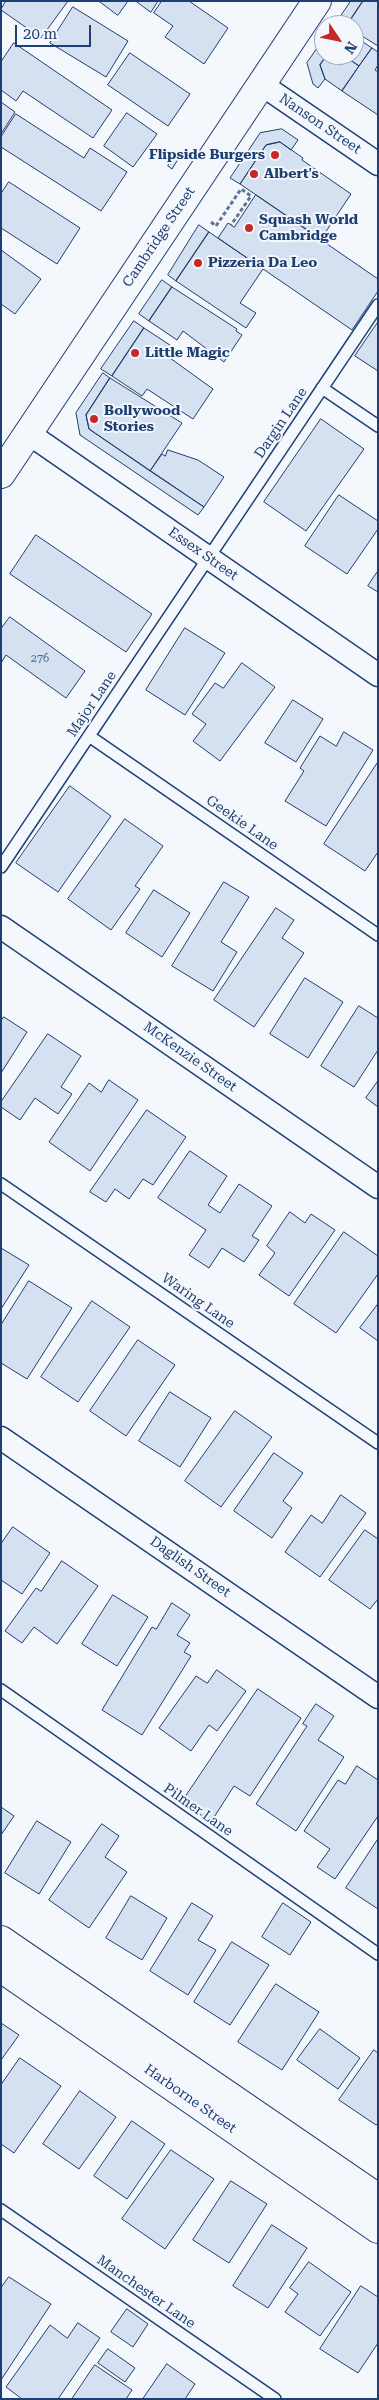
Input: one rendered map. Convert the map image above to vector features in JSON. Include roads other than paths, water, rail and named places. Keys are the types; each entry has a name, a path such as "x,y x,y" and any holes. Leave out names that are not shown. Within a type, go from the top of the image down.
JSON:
{"main road":[{"name":"Cambridge Street","path":"1,474 317,1"},
{"name":"Harborne Street","path":"1,1940 378,2198"},
{"name":"Harborne Street","path":"1,1968 378,2229"}],"street":[{"name":"Nanson Street","path":"262,84 378,164"},
{"name":"Essex Street","path":"28,434 378,675"},
{"name":"McKenzie Street","path":"1,927 378,1187"},
{"name":"Daglish Street","path":"1,1438 378,1697"}],"lane":[{"name":"Dargin Lane","path":"209,558 378,305"},
{"path":"322,388 378,426"},
{"name":"Major Lane","path":"1,867 209,558"},
{"name":"Geekie Lane","path":"89,736 378,935"},
{"name":"Waring Lane","path":"1,1184 378,1443"},
{"name":"Pilmer Lane","path":"1,1690 378,1954"},
{"name":"Manchester Lane","path":"1,2210 275,2399"}],"place":[{"name":"Flipside Burgers","path":"275,155"},
{"name":"Albert's","path":"254,174"},
{"name":"Squash World Cambridge","path":"249,228"},
{"name":"Pizzeria Da Leo","path":"198,263"},
{"name":"Little Magic","path":"135,353"},
{"name":"Bollywood Stories","path":"94,419"}]}
